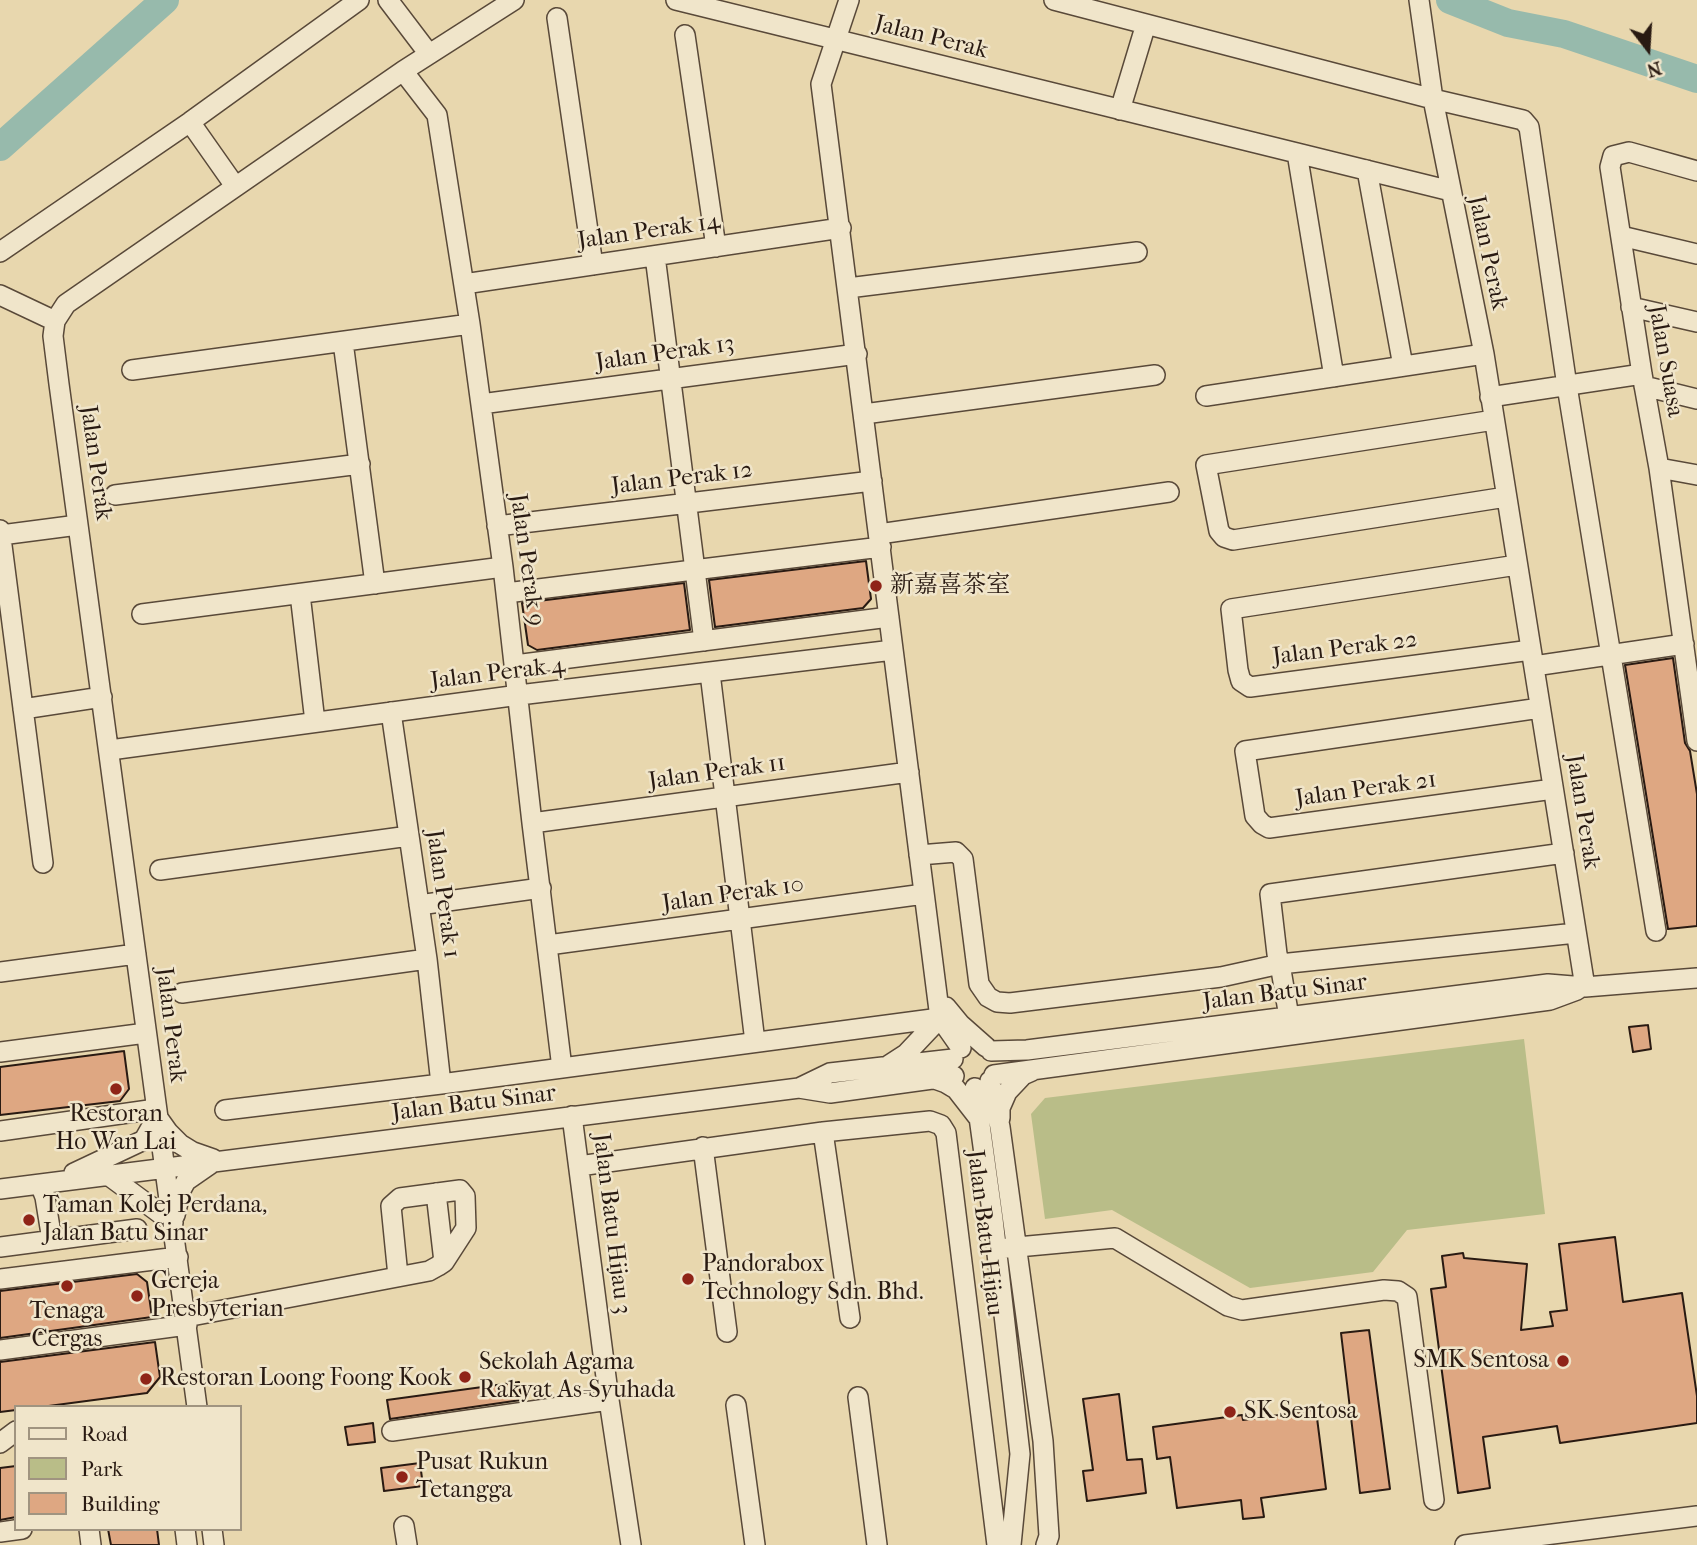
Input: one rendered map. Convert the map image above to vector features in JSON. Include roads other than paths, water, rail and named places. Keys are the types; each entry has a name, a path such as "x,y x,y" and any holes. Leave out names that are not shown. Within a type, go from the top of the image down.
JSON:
{"street":[{"path":"0,252 190,122 359,0"},
{"path":"388,0 429,54"},
{"path":"0,295 55,321 66,304 403,71 514,0"},
{"name":"Jalan Perak","path":"676,0 1451,191 1484,354 1585,987"},
{"path":"849,0 838,40 821,84 919,855 937,995 940,1018 956,1061 960,1084 987,1082 996,1062 988,1049 960,1024 937,995"},
{"path":"1054,0 1523,120 1529,127 1567,386 1656,931"},
{"path":"1419,5 1433,99 1451,191"},
{"path":"557,18 593,265"},
{"path":"1120,110 1146,24"},
{"path":"685,35 716,247"},
{"name":"Jalan Perak 9","path":"403,71 437,115 464,284 519,695 531,823 562,1068"},
{"path":"190,122 236,186"},
{"name":"Jalan Suasa","path":"1697,170 1629,152 1614,156 1610,167 1659,468 1697,741"},
{"path":"1297,153 1335,377"},
{"path":"1367,170 1403,366"},
{"name":"Jalan Perak 14","path":"464,284 841,228"},
{"path":"1621,236 1697,254"},
{"path":"848,288 1137,252"},
{"path":"655,256 704,641"},
{"path":"1631,307 1697,323"},
{"name":"Jalan Perak","path":"55,321 53,336 103,697 156,1113 178,1257 194,1405"},
{"path":"132,370 470,324"},
{"path":"344,342 376,584"},
{"name":"Jalan Perak 13","path":"481,404 856,354"},
{"path":"1206,396 1484,354"},
{"path":"864,414 1155,374"},
{"path":"1490,397 1567,386 1643,380 1697,399"},
{"path":"1494,420 1206,465 1219,531 1224,537 1233,540 1506,496"},
{"path":"115,495 360,464"},
{"path":"1659,468 1697,475"},
{"name":"Jalan Perak 12","path":"497,526 873,481"},
{"path":"506,593 695,570 1169,492"},
{"path":"1,535 78,525"},
{"path":"0,530 43,863"},
{"name":"Jalan Perak 22","path":"1517,565 1231,609 1241,681 1250,687 1684,645"},
{"path":"142,614 503,568"},
{"path":"300,594 315,722"},
{"name":"Jalan Perak 4","path":"515,666 890,617"},
{"name":"Jalan Perak 4","path":"110,750 519,695 893,650"},
{"path":"710,673 755,1042"},
{"path":"23,709 103,697"},
{"name":"Jalan Perak 21","path":"1540,708 1245,751 1255,816 1269,828 1553,789"},
{"name":"Jalan Perak 1","path":"391,712 427,959 442,1084"},
{"name":"Jalan Perak 11","path":"531,823 909,772"},
{"path":"160,870 410,836"},
{"path":"919,855 956,852 963,859 979,984 988,997 997,1002 1010,1003 1221,977 1280,964 1576,933"},
{"path":"1289,1017 1270,894 1564,853"},
{"path":"419,905 541,888"},
{"name":"Jalan Perak 10","path":"548,945 924,894"},
{"path":"0,972 136,954"},
{"path":"182,993 427,959"},
{"name":"Jalan Batu Sinar","path":"988,1049 1039,1048 1548,984 1585,987 1697,978"},
{"name":"Jalan Batu Sinar","path":"987,1082 1036,1068 1550,1000 1585,987"},
{"path":"887,1067 906,1054 940,1018"},
{"name":"Jalan Batu Sinar","path":"225,1110 940,1018"},
{"path":"0,1052 146,1033"},
{"path":"799,1088 830,1073 956,1061 973,1044 988,1049"},
{"name":"Jalan Batu Sinar","path":"0,1189 799,1088 830,1093 932,1078 956,1061"},
{"path":"1000,1127 1000,1108 1007,1092 1023,1075 1036,1068"},
{"path":"932,1078 956,1089 980,1120"},
{"name":"Jalan Batu Hijau","path":"987,1082 980,1120 1020,1454 1011,1545"},
{"name":"Jalan Batu Hijau","path":"987,1082 1000,1127 1043,1441 1049,1536 1046,1545"},
{"path":"0,1131 156,1113"},
{"path":"156,1113 167,1132 180,1144 193,1152 218,1160"},
{"path":"52,1240 45,1197 47,1183 144,1140 156,1113"},
{"name":"Jalan Batu Hijau 3","path":"572,1116 631,1545"},
{"name":"Jalan Batu Hijau","path":"579,1166 823,1132 930,1121 941,1125 946,1133 997,1545"},
{"path":"823,1132 850,1318"},
{"path":"704,1147 727,1332"},
{"path":"108,1175 173,1223 181,1190 186,1181 218,1160"},
{"path":"0,1350 186,1321 429,1271 444,1262 466,1228 465,1196 460,1190 400,1198 391,1206 398,1276"},
{"path":"436,1193 444,1262"},
{"path":"0,1247 137,1229"},
{"path":"996,1249 1115,1238 1228,1306 1242,1310 1384,1290 1398,1291 1407,1297 1434,1500"},
{"path":"0,1279 178,1257"},
{"path":"858,1397 877,1545"},
{"path":"392,1431 609,1399"},
{"path":"736,1405 755,1545"},
{"path":"1465,1545 1573,1538 1697,1516"}],"waterway":[{"path":"0,147 165,0"},
{"path":"1450,0 1508,23 1564,34 1697,79"}],"place":[{"name":"新嘉喜茶室","path":"876,586"},
{"name":"Restoran Ho Wan Lai","path":"116,1089"},
{"name":"Taman Kolej Perdana, Jalan Batu Sinar","path":"29,1220"},
{"name":"Pandorabox Technology Sdn. Bhd.","path":"688,1279"},
{"name":"Tenaga Cergas","path":"67,1286"},
{"name":"Gereja Presbyterian","path":"137,1296"},
{"name":"SMK Sentosa","path":"1563,1361"},
{"name":"Sekolah Agama Rakyat As-Syuhada","path":"465,1377"},
{"name":"Restoran Loong Foong Kook","path":"146,1379"},
{"name":"SK Sentosa","path":"1230,1412"},
{"name":"Pusat Rukun Tetangga","path":"402,1477"}]}
